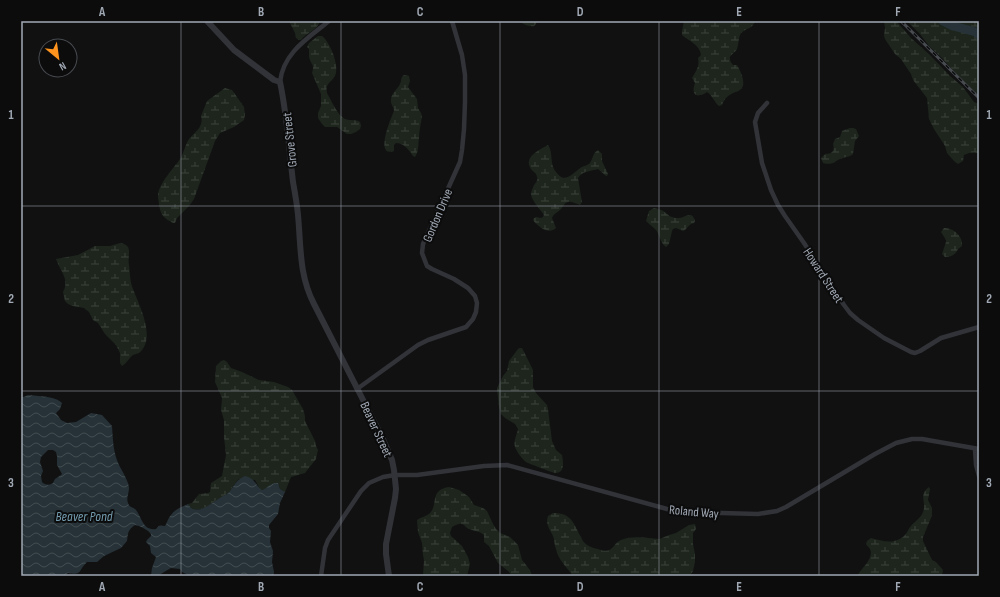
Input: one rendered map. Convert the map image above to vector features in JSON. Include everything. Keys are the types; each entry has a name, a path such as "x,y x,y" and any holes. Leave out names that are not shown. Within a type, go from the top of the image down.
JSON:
{"street":[{"path":"207,21 234,50 274,80 280,82 284,67 294,50 329,21"},
{"name":"Gordon Drive","path":"357,389 418,345 466,327 473,319 476,312 477,303 475,296 468,288 428,266 422,253 423,244 460,162 462,150 465,75 462,55 452,21"},
{"name":"Grove Street","path":"280,82 288,125 293,181 298,214 302,270 308,294"},
{"name":"Howard Street","path":"767,103 758,112 755,122 762,163 772,190 778,205 850,313 884,338 905,350 915,353 920,352 941,338 979,327"},
{"name":"Beaver Street","path":"308,294 382,437 392,460 396,489 386,544 389,576"},
{"name":"Roland Way","path":"321,576 325,548 328,540 361,491 369,483 383,477 484,466 507,465 667,509 685,512 758,514 777,511 786,507 896,443 922,439 977,449"},
{"path":"977,449 976,465 979,476"}],"green space":[{"path":"289,21 320,21 317,27 299,40 296,38"},
{"path":"520,21 537,21 534,26 532,26 526,25"},
{"path":"684,21 755,21 751,27 741,33 737,49 730,58 733,65 737,65 740,70 743,87 727,97 722,105 719,106 707,92 701,95 696,95 694,93 695,83 692,78 698,66 698,58 701,55 699,48 682,35"},
{"path":"884,21 895,21 898,23 911,38 963,87 974,102 979,104 979,153 972,152 964,155 963,161 958,164 947,153 945,146 929,119 927,98 913,80 911,74 901,59 895,54 885,39"},
{"path":"907,21 979,21 979,98 929,46"},
{"path":"318,36 322,36 328,43 336,66 335,76 327,87 327,93 342,117 347,120 360,122 360,129 351,134 347,134 337,127 325,127 318,118 318,113 321,106 321,94 312,73 313,66 309,57 309,49 307,47 309,43"},
{"path":"404,75 409,76 410,81 408,87 417,99 418,108 422,116 418,150 415,157 406,147 399,143 394,145 394,151 388,152 385,149 384,143 394,111 391,99"},
{"path":"225,88 232,90 244,107 244,120 234,127 220,133 215,141 194,199 177,218 175,223 173,223 165,218 161,212 158,198 159,191 163,181 181,157 189,139 200,126 202,120 201,116 207,101"},
{"path":"850,128 856,129 859,136 855,141 853,154 832,163 823,163 821,158 825,154 832,152 834,149 833,144 835,139 840,137 842,131"},
{"path":"548,145 554,169 557,174 563,178 566,178 580,168 589,164 598,150 602,154 602,161 608,174 606,176 598,169 582,174 578,178 582,202 580,205 572,202 566,203 553,216 552,218 556,228 550,231 544,229 533,220 536,217 541,218 544,215 531,196 531,192 537,178 536,174 529,165 530,157"},
{"path":"654,208 675,218 690,215 695,221 683,231 676,228 673,229 669,244 666,247 662,243 656,230 646,221 649,211"},
{"path":"944,228 951,229 957,233 962,242 962,246 955,254 947,257 942,254 946,242 941,232"},
{"path":"120,243 127,246 129,251 131,283 147,331 144,347 139,353 133,355 122,366 120,363 120,353 116,345 105,334 98,323 93,320 89,312 84,308 73,306 65,301 63,292 65,287 65,279 56,259 78,255 95,246 110,246"},
{"path":"520,348 522,348 533,370 533,387 536,393 547,405 552,441 556,450 562,455 563,468 561,471 555,473 526,462 523,459 515,447 518,429 515,424 501,414 499,407 497,388 507,371 509,361"},
{"path":"224,360 231,368 259,380 274,382 292,390 303,409 305,421 318,450 316,459 305,473 291,477 285,492 280,489 278,483 262,490 255,480 239,479 227,494 203,508 195,509 191,508 188,504 192,503 199,494 210,492 211,483 222,476 226,455 224,420 221,410 222,398 215,382 216,366"},
{"path":"449,487 459,490 469,497 474,505 487,511 496,529 500,533 510,537 518,545 522,560 530,570 532,576 512,576 498,563 489,546 484,542 484,535 460,524 452,527 450,533 451,536 462,546 468,557 470,564 467,576 423,576 424,560 417,520 431,512 439,491"},
{"path":"929,487 928,500 932,508 932,514 923,537 923,541 932,560 936,562 943,570 942,576 859,576 859,573 871,556 870,549 866,544 867,541 871,538 884,541 896,541 905,535 922,514 924,509 923,496"},
{"path":"553,513 559,513 568,517 574,523 583,541 587,545 605,551 608,551 618,541 625,538 640,537 659,539 676,533 689,525 695,524 696,529 693,533 693,544 695,562 693,571 690,576 573,576 559,557 553,536 547,524 548,516"}],"water":[{"name":"Beaver Pond","path":"28,395 46,397 59,401 62,403 60,409 56,413 61,420 67,423 76,422 91,413 102,415 112,426 116,455 129,486 127,499 128,504 135,509 145,525 151,529 165,526 173,513 179,508 188,504 191,508 195,509 207,506 227,494 238,480 245,476 253,480 262,490 272,484 278,483 280,489 285,492 280,503 278,514 269,525 271,531 270,542 273,551 273,576 190,576 182,572 180,569 171,568 157,576 151,576 156,557 151,553 150,546 146,542 151,534 144,528 135,525 128,533 127,541 121,548 104,556 97,562 87,562 80,572 76,574 68,573 63,576 21,576 21,522 23,516 21,510 21,398","holes":["48,450 53,450 56,452 57,465 62,474 55,479 53,483 47,485 42,482 41,476 43,471 40,462 41,457"]}],"waterway":[{"path":"943,21 953,26 976,32 979,35"}],"railway":[{"path":"901,21 979,98"}]}
